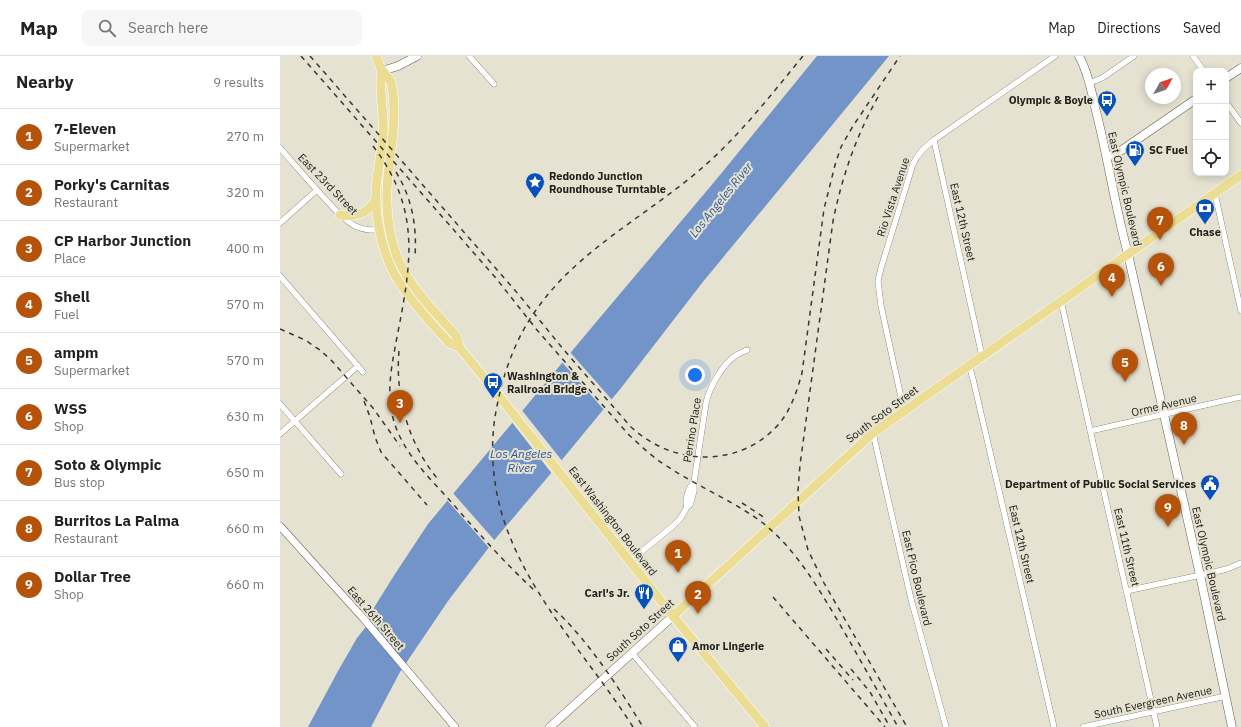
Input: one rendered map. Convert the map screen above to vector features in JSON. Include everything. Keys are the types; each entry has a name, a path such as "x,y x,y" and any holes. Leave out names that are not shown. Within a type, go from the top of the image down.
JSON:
{"main road":[{"name":"East Washington Boulevard","path":"376,56 382,71 390,80 393,97 393,133 384,229"},
{"path":"382,71 398,66 417,56"},
{"name":"East Olympic Boulevard","path":"1079,56 1089,83 1107,156 1120,225 1128,254 1200,575 1232,727"},
{"path":"1229,76 1241,68"},
{"name":"East Washington Boulevard","path":"382,71 380,83 383,111 383,134 376,196 384,229 409,280 457,337 459,347 673,616 765,727"},
{"path":"1107,156 1119,152 1193,101"},
{"name":"South Soto Street","path":"550,727 873,433 1241,175"},
{"path":"340,215 355,216 364,213 371,206 376,196"}],"street":[{"path":"469,56 494,84"},
{"name":"Rio Vista Avenue","path":"904,412 881,306 878,281 913,164 923,149 934,140 1055,56"},
{"path":"1089,83 1102,78 1134,56"},
{"path":"1194,56 1202,68"},
{"path":"1227,104 1241,123"},
{"name":"East 12th Street","path":"934,140 982,356"},
{"name":"East 23rd Street","path":"280,148 340,215 353,225 364,230 384,229"},
{"path":"280,222 317,190"},
{"path":"1215,194 1241,310"},
{"path":"280,276 363,372"},
{"name":"East 11th Street","path":"1061,301 1156,727"},
{"name":"Perrino Place","path":"630,561 672,527 680,519 687,507 686,504 690,486 694,482 709,391 715,380 734,356 746,350"},
{"name":"East 12th Street","path":"969,365 1054,727"},
{"path":"280,434 358,366"},
{"name":"Orme Avenue","path":"1090,431 1241,397"},
{"path":"280,404 341,474"},
{"name":"East Pico Boulevard","path":"873,433 911,599 946,727"},
{"name":"East 26th Street","path":"280,526 363,618 455,727"},
{"path":"1126,591 1200,575 1241,563"},
{"path":"632,653 695,727"},
{"name":"South Evergreen Avenue","path":"1083,727 1226,696"}],"water":[{"name":"Los Angeles River","path":"817,56 889,56 702,283 621,388 496,538 448,601 400,672 371,727 308,727 357,638 365,628 375,606 428,524 715,181"}],"pier":[{"path":"569,351 613,401 605,411 561,361"},
{"path":"521,409 563,462 553,475 511,421"},
{"path":"452,492 496,542 490,549 446,499"}],"railway":[{"path":"301,56 495,277 537,330 628,434 650,454 665,465 736,505 759,520 786,546 820,591 898,727"},
{"path":"310,56 519,295 564,350 630,426 647,439 665,449 685,455 705,457 725,455 744,449 762,439 778,425 790,407 802,373 824,209 835,165 841,147 853,126 900,56"},
{"path":"633,727 567,635 535,587 522,563 504,521 496,489 493,456 494,422 503,379 512,353 524,329 539,306 556,286 574,267 595,249 681,185 716,155 755,114 803,56"},
{"path":"878,97 856,142 845,173 833,221 800,465 798,490 799,516 808,550 824,583 907,727"},
{"path":"373,146 389,170 399,193 406,216 409,238 406,286 390,378 391,408 397,431 410,454 426,475 492,548 534,590"},
{"path":"396,172 410,202 414,223 415,256"},
{"path":"280,329 305,340 320,350 332,361 373,408 400,446"},
{"path":"399,351 399,384 406,418 418,450 437,478"},
{"path":"364,401 381,452 427,505"},
{"path":"742,503 765,518"},
{"path":"773,597 885,727"},
{"path":"554,609 567,621 591,650 624,696 643,727"},
{"path":"826,649 853,680"},
{"path":"851,669 870,692 890,727"}],"place":[{"name":"Olympic & Boyle","path":"1107,117"},
{"name":"SC Fuel","path":"1135,167"},
{"name":"Redondo Junction Roundhouse Turntable","path":"535,199"},
{"name":"Chase","path":"1205,225"},
{"name":"Soto & Olympic","path":"1160,240"},
{"name":"WSS","path":"1161,286"},
{"name":"Shell","path":"1112,297"},
{"name":"ampm","path":"1125,382"},
{"name":"Washington & Railroad Bridge","path":"493,399"},
{"name":"CP Harbor Junction","path":"400,423"},
{"name":"Burritos La Palma","path":"1184,445"},
{"name":"Department of Public Social Services","path":"1210,501"},
{"name":"Dollar Tree","path":"1168,527"},
{"name":"7-Eleven","path":"678,573"},
{"name":"Carl's Jr.","path":"644,610"},
{"name":"Porky's Carnitas","path":"698,614"},
{"name":"Amor Lingerie","path":"678,663"}]}
